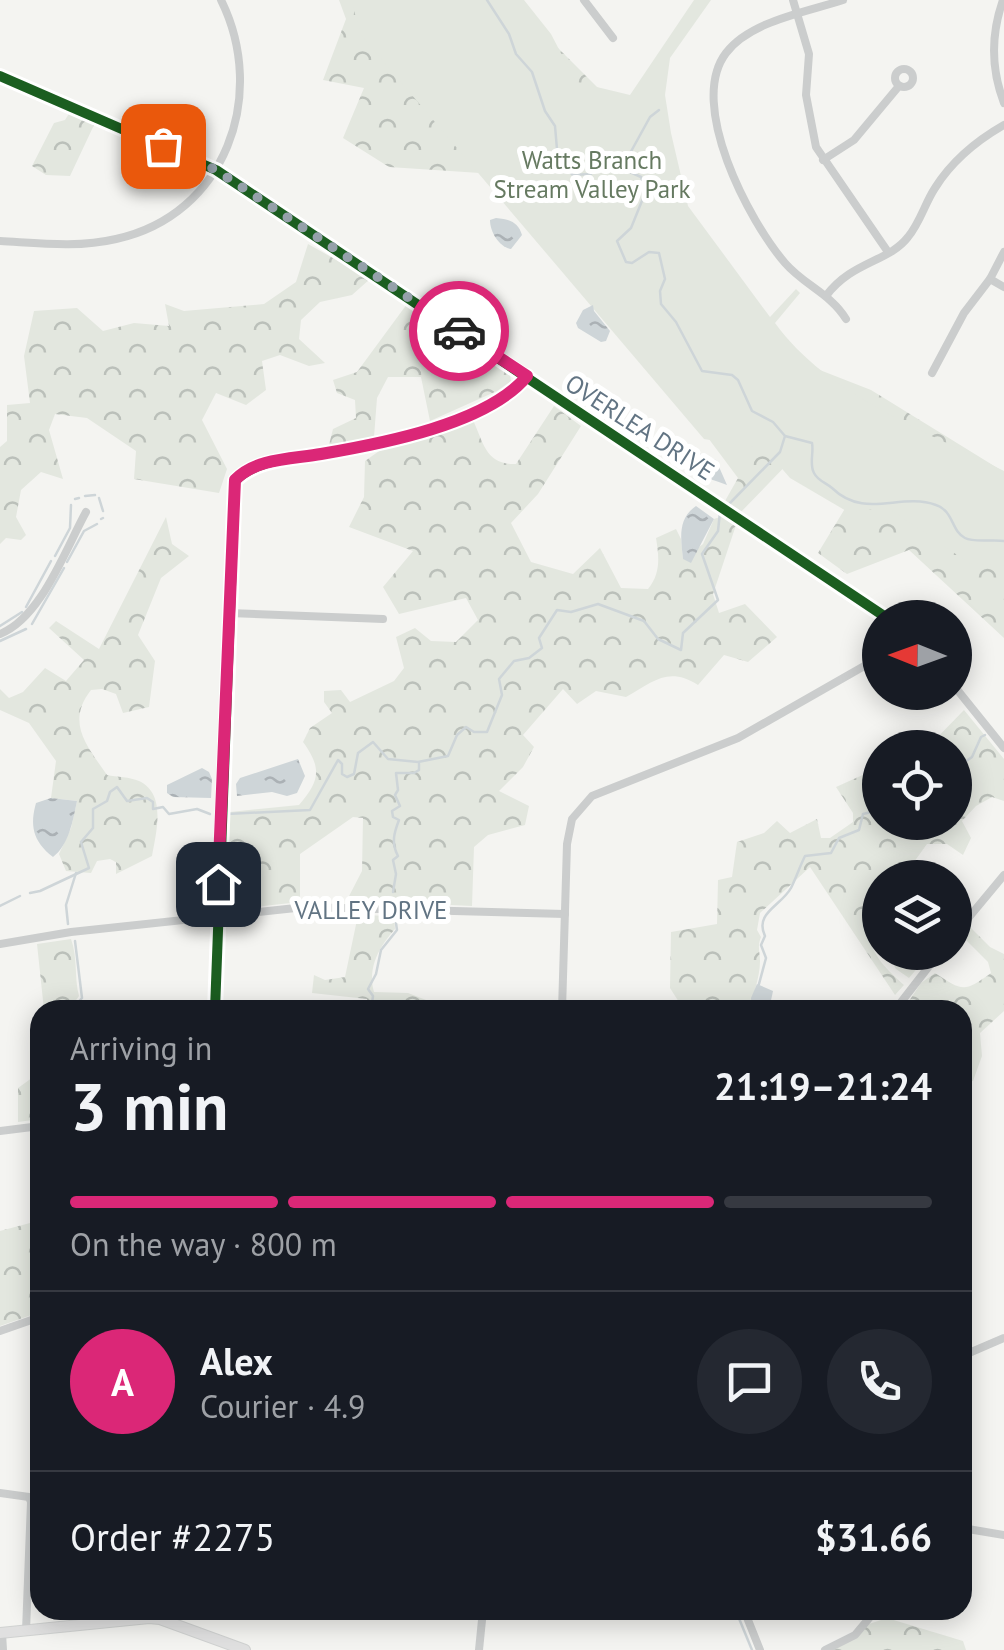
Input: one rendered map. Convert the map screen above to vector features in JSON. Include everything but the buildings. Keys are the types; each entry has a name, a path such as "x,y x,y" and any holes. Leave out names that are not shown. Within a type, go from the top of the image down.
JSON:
{"main road":[{"path":"1,1633 108,1620"},
{"path":"163,1620 245,1650"}],"street":[{"path":"0,241 68,244 118,239 152,227 191,200 216,170 236,125 241,92 238,48 221,0"},
{"path":"584,0 612,38"},
{"path":"793,0 809,54 808,114 823,160 888,252"},
{"path":"843,0 744,37 726,53 715,73 712,98 731,176 746,208 783,261 836,302 846,318"},
{"path":"1003,0 996,22 994,54 1004,103"},
{"name":"OVERLEA DRIVE","path":"0,76 216,170 862,602"},
{"path":"823,160 854,140 899,86"},
{"path":"826,296 849,272 909,236 934,189 958,159 1004,124"},
{"path":"932,372 964,312 990,279 1004,252"},
{"path":"990,279 1004,287"},
{"path":"216,1000 235,480 245,470 265,463 376,445 442,427 516,390 527,376"},
{"path":"0,634 30,614 86,512"},
{"path":"229,614 383,619"},
{"path":"562,1000 569,828 578,810 592,796 738,738 862,667"},
{"path":"972,709 1004,748"},
{"path":"972,914 1004,875"},
{"name":"VALLEY DRIVE","path":"0,944 72,932 304,907 565,914"},
{"path":"904,1000 926,970"},
{"path":"0,1131 30,1127"},
{"path":"0,1331 30,1320"},
{"path":"972,1352 1004,1338"},
{"path":"0,1492 29,1497 30,1502"},
{"path":"972,1530 1004,1535"},
{"path":"26,1631 30,1552"},
{"path":"479,1650 482,1620"},
{"path":"748,1620 760,1650"},
{"path":"825,1650 855,1635 868,1620"},
{"path":"1,1633 3,1650"}],"green space":[{"name":"Watts Branch Stream Valley Park","path":"339,0 523,0 550,40 608,98 710,268 807,365 871,390 1004,472 1004,638 972,608 972,600 963,600 909,550 847,574 818,553 852,497 796,455 740,513 725,501 738,478 685,407 480,173 389,167 343,138 364,88 323,80 346,19"},
{"name":"Watts Branch Stream Valley Park","path":"351,0 524,0 551,34 576,82 630,95 694,0 711,0 670,58 665,95 688,206 770,317 796,289 800,293 775,323 822,371 880,409 1004,471 1004,566 969,563 888,508 848,512 790,478 765,449 704,439 361,35"},
{"path":"70,112 94,125 70,176 46,175 32,166 54,123 65,120"},
{"path":"308,244 370,279 352,295 320,302 301,320 299,339 325,363 309,366 280,355 262,361 266,390 246,405 216,393 202,420 227,469 219,493 134,479 136,451 87,418 55,414 49,430 63,479 41,472 21,490 16,517 26,535 21,540 6,538 0,544 0,447 7,441 7,405 30,403 24,356 34,311 77,308 103,331 134,323 169,326 165,304 184,311 264,304 296,282"},
{"path":"407,304 510,375 511,381 430,421 421,377 388,377 377,398 374,437 329,445 333,429 356,418 355,400 337,393 333,380 357,372"},
{"path":"554,406 581,426 538,494 511,523 531,562 573,574 600,548 621,588 648,589 657,571 656,538 676,529 683,559 703,544 714,519 726,515 736,525 713,594 719,613 745,604 777,637 748,662 724,655 698,685 669,676 626,697 596,691 577,704 563,689 523,735 534,747 523,767 499,791 529,806 525,825 488,835 474,847 472,906 347,900 362,871 363,818 353,817 300,854 300,902 228,910 223,906 230,812 299,805 306,796 315,781 316,767 303,742 310,728 332,713 324,702 324,691 341,690 350,702 394,681 404,668 396,637 415,628 431,641 456,642 478,620 466,598 399,614 383,587 413,551 349,527 364,497 365,461 382,449 473,420 492,457 516,464"},
{"path":"166,517 172,544 189,556 161,578 138,635 155,661 149,707 123,713 116,694 102,689 91,690 80,713 82,734 107,775 139,781 153,795 157,815 152,856 116,874 116,862 110,859 97,861 91,873 66,871 59,854 71,828 77,801 51,798 56,761 29,723 0,710 0,689 9,698 23,692 45,668 66,681 84,660 49,628 56,621 99,649"},
{"path":"964,710 1004,759 1004,801 992,797 972,810 972,730 945,730"},
{"path":"862,775 862,840 970,840 963,855 947,844 927,844 915,860 862,860 862,945 810,867 760,913 760,968 753,1000 678,1000 670,988 671,932 717,924 718,880 732,877 737,842 764,833 777,821 790,833 817,819 821,838 830,838 853,822 853,813 836,787"},
{"path":"358,915 394,916 395,929 374,966 374,992 408,993 426,1000 367,1000 312,993 314,975 325,980 345,977"},
{"path":"972,929 990,947 1004,954 1004,1011 980,1033 982,1056 972,1081 972,1000 910,1000 921,983 935,973 951,983 969,987 991,973 988,962 972,946"},
{"path":"71,939 79,996 76,1000 43,1000 37,944"},
{"path":"878,970 889,970 904,985 895,995"},
{"path":"897,970 916,970 909,978"},
{"path":"30,1079 30,1120 18,1122 18,1088"},
{"path":"30,1223 30,1316 0,1326 0,1231"},
{"path":"894,1620 963,1641 966,1650 825,1650 866,1625"}],"water":[{"path":"490,220 512,222 522,235 511,249 493,234"},
{"path":"593,305 610,331 606,341 601,342 576,323 583,310"},
{"path":"679,445 716,460 727,485 689,468 675,455"},
{"path":"696,506 714,519 691,563 683,559 682,530 686,517"},
{"path":"298,759 305,776 297,793 237,796 240,778"},
{"path":"202,768 212,779 211,798 173,797 167,793 167,785"},
{"path":"51,798 77,801 67,839 53,857 41,845 33,825 36,803"},
{"path":"757,984 773,991 771,1000 751,998"}],"waterway":[{"path":"487,0 509,34 516,54 532,72 545,111 555,126 558,161 573,175 591,174 595,164 603,160 641,177 646,191 631,228 617,241 626,262 632,263 649,252 659,253 665,279 660,291 661,304 676,322 702,371 732,375 752,411 773,422 785,436 812,443 814,473 844,497 870,504 909,501 936,505 965,538 1004,541"},
{"path":"623,166 650,117 659,110"},
{"path":"730,503 780,452 785,436"},
{"path":"85,496 95,495"},
{"path":"75,499 79,498"},
{"path":"99,498 103,511"},
{"path":"55,556 70,528 71,505"},
{"path":"227,814 310,810 338,760 342,774 354,774 358,753 373,742 388,759 418,762 448,756 457,735 466,727 474,732 487,732 502,695 499,679 514,661 529,658 542,648 539,638 557,610 571,612 598,604 644,621 658,639 681,650 683,633 718,600 702,554 718,531 720,512"},
{"path":"67,562 84,531 97,524"},
{"path":"26,607 51,561"},
{"path":"32,624 64,568"},
{"path":"0,626 22,612"},
{"path":"0,641 26,629"},
{"path":"972,757 985,735"},
{"path":"393,892 393,860 398,856 394,838 399,820 392,811 400,806 395,795 396,773 414,773 419,764"},
{"path":"30,893 89,868 81,842 93,828 93,809 107,801 117,787 127,801 147,798 153,802 153,809 163,807 169,814 197,809 210,814"},
{"path":"759,984 766,958 761,945 766,915 791,888 805,856 831,853 839,838 859,830 862,818"},
{"path":"68,924 66,905 76,873"},
{"path":"0,906 20,896"},
{"path":"372,1000 368,989 381,950 397,930 396,923"},
{"path":"75,941 80,1000"},
{"path":"740,1620 752,1650"}],"cycle path":[{"path":"0,76 216,170 862,601"},
{"path":"215,1000 235,481 264,464 373,444 461,419 509,393 527,376"}],"way so far":[{"path":"163,146 216,170 459,331"}],"route":[{"path":"218,884 235,480 245,470 265,463 376,445 442,427 516,390 527,376 459,331"}]}
